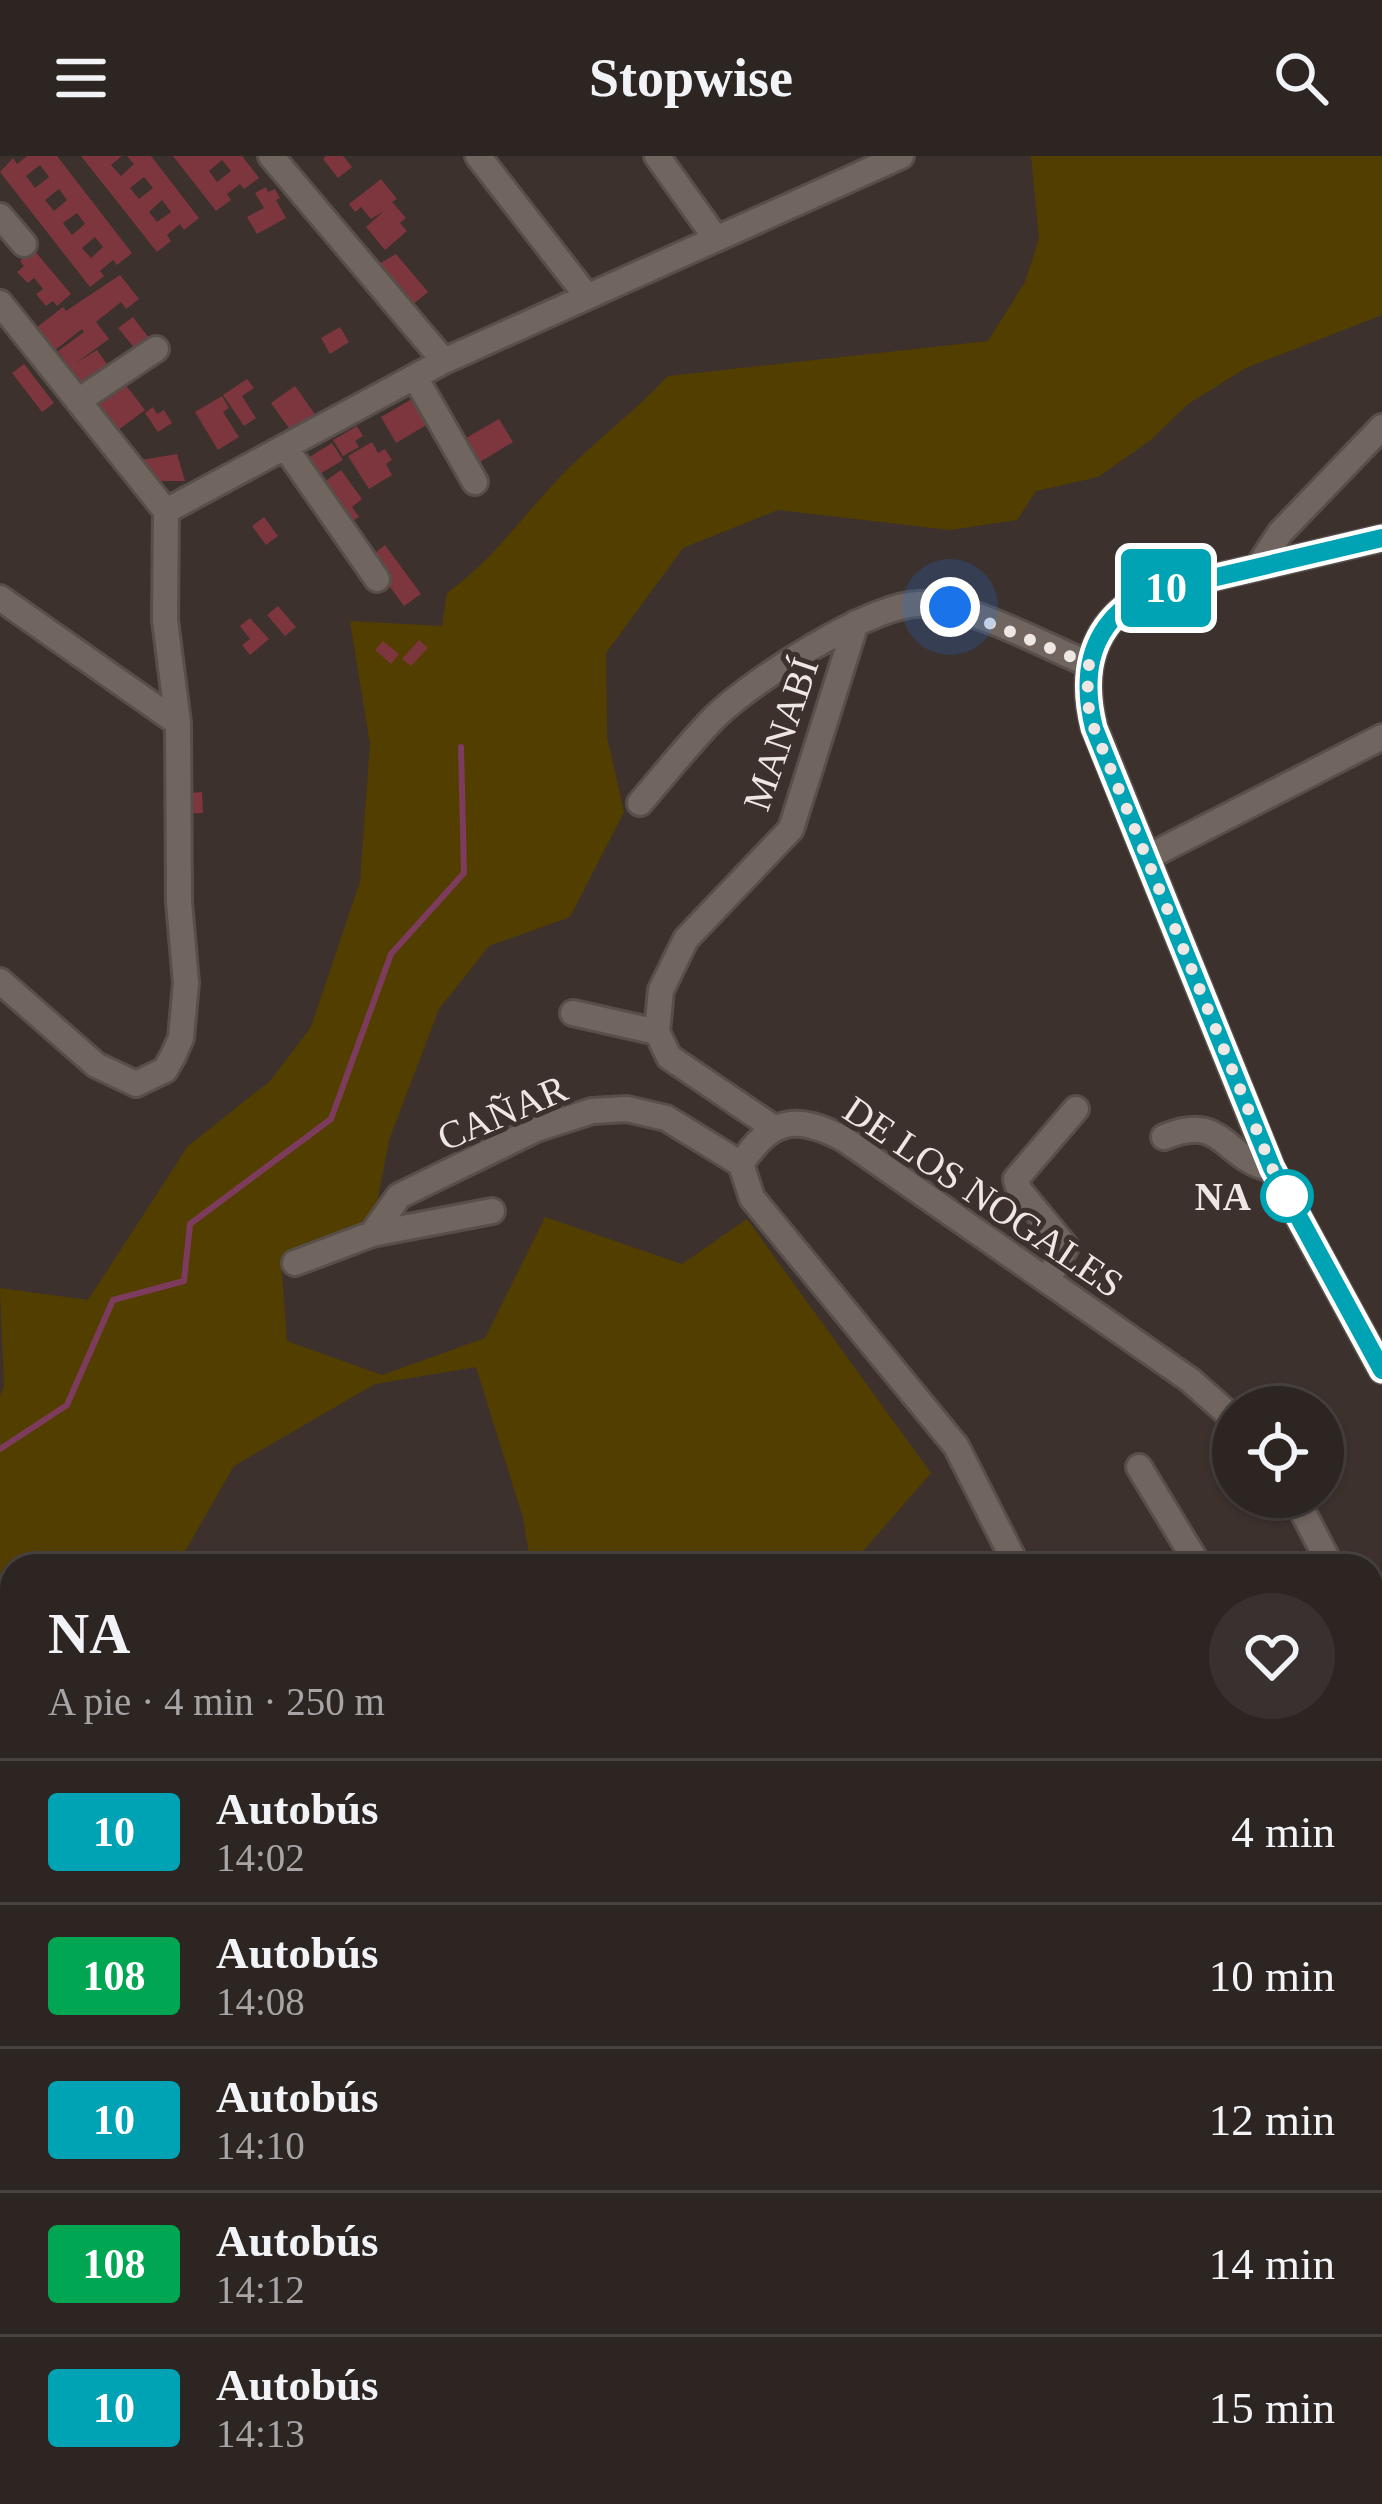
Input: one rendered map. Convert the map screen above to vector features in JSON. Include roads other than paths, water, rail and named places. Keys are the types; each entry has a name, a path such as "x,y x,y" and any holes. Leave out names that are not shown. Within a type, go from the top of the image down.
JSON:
{"street":[{"path":"271,156 444,362"},
{"path":"478,156 586,295"},
{"path":"657,156 715,237"},
{"path":"166,511 444,362 715,237 859,164 901,156"},
{"path":"0,216 24,244"},
{"path":"0,303 166,511 165,620 178,723 179,902 186,983 181,1038 165,1070 136,1084 108,1072 0,981"},
{"path":"78,401 156,349"},
{"path":"415,377 475,482"},
{"path":"1258,567 1280,533 1382,427"},
{"path":"284,447 376,579"},
{"path":"1382,538 1154,591 1130,601 1102,630 1089,664 1087,701 1272,1168 1382,1370"},
{"path":"0,598 178,723"},
{"path":"640,803 713,718 758,680 856,623 920,603 950,607 1089,664"},
{"name":"MANABÍ","path":"657,1032 661,990 686,939 790,829 856,623"},
{"path":"1148,857 1382,737"},
{"path":"573,1013 657,1032 669,1057 774,1128 763,1134 741,1164 752,1198 956,1446 1012,1554"},
{"path":"1048,1279 1066,1247 1018,1190 1016,1179 1076,1109"},
{"name":"CAÑAR","path":"372,1234 399,1196 536,1129 592,1111 645,1111 666,1118 741,1164"},
{"name":"DE LOS NOGALES","path":"774,1128 807,1124 844,1139 1212,1399"},
{"path":"1165,1137 1184,1129 1203,1129 1257,1166 1272,1168"},
{"path":"295,1263 372,1234 492,1210"},
{"path":"1139,1468 1190,1554"},
{"path":"1306,1518 1325,1554"}],"waterway":[{"path":"0,1449 67,1405 113,1300 184,1281 190,1224 331,1119 391,954 464,873 461,747"}],"place":[{"name":"NA","path":"1287,1196"}]}
